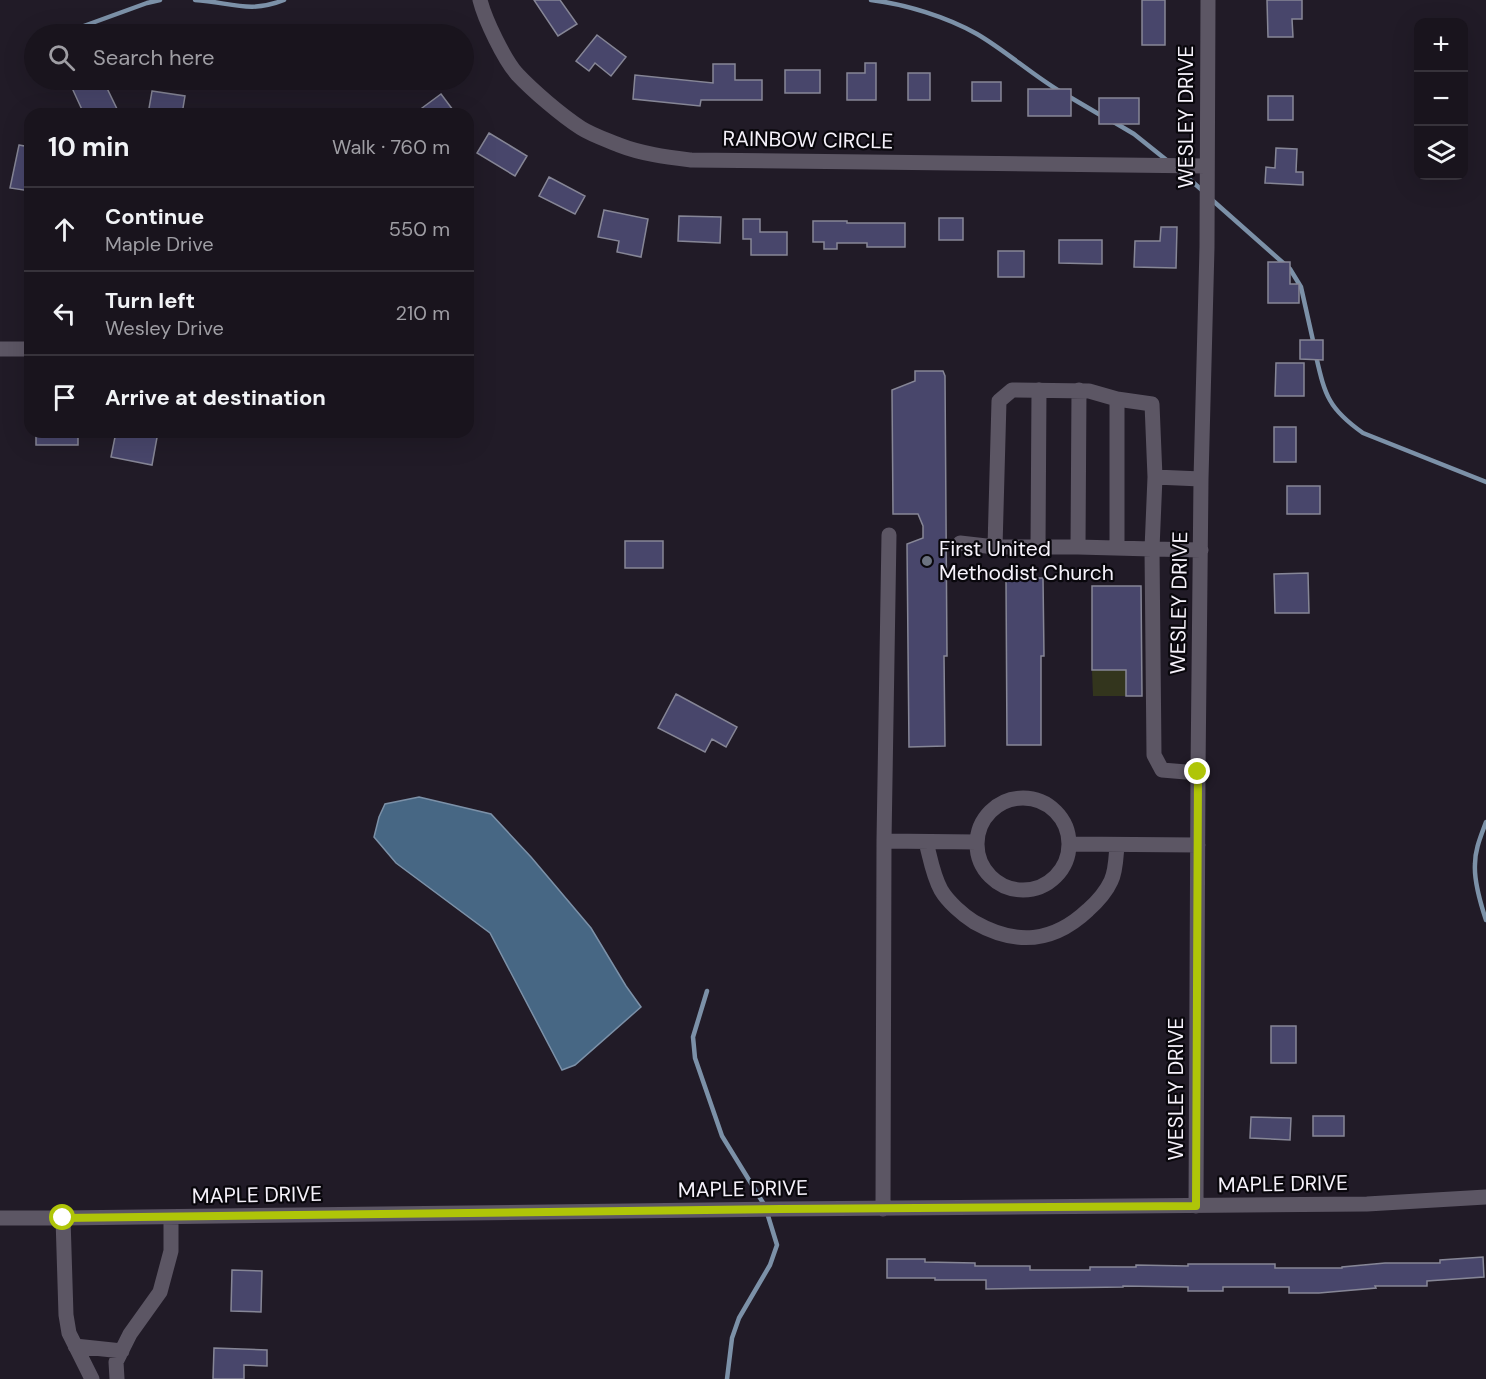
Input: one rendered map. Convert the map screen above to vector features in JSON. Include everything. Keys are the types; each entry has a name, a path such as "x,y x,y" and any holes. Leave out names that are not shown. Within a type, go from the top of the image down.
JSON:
{"street":[{"name":"RAINBOW CIRCLE","path":"480,0 482,10 498,44 516,73 582,129 621,146 648,154 691,160 1206,166"},
{"name":"WESLEY DRIVE","path":"1196,1206 1198,772 1207,247 1208,0"},
{"path":"0,349 24,349"},
{"path":"995,547 999,400 1012,390 1089,390 1117,399 1152,404 1155,477 1152,549 1154,755 1162,770 1198,772"},
{"path":"1038,547 1039,390"},
{"path":"1078,547 1079,390"},
{"path":"1117,399 1117,548"},
{"path":"1155,477 1202,479"},
{"path":"883,1209 884,841 889,535"},
{"path":"960,543 995,547 1201,550"},
{"path":"1016,798 1032,798 1047,804 1059,814 1066,828 1069,844 1067,858 1060,872 1050,882 1036,888 1022,890 1008,888 985,870 978,857 977,842 980,826 988,813 1001,803 1016,798"},
{"path":"884,841 977,842"},
{"path":"926,842 941,891 963,915 986,928 1011,937 1036,938 1058,932 1078,919 1098,901 1112,880 1118,845"},
{"path":"1069,844 1198,845"},
{"name":"MAPLE DRIVE","path":"0,1218 1367,1204 1486,1197"},
{"path":"117,1379 117,1362 130,1334 160,1292 171,1251 171,1217"},
{"path":"63,1218 66,1315 69,1333 92,1379"},
{"path":"75,1346 122,1352"}],"green space":[{"path":"1092,670 1126,670 1126,696 1093,696"}],"water":[{"path":"419,797 491,814 591,928 641,1007 575,1065 562,1070 490,933 396,863 374,837 385,804"}],"building":[{"path":"534,0 560,0 577,24 558,36"},
{"path":"1142,0 1165,0 1165,45 1142,45"},
{"path":"1267,0 1302,0 1302,19 1292,19 1293,37 1268,37"},
{"path":"597,35 626,57 611,76 595,63 589,71 576,61"},
{"path":"865,63 876,63 876,100 847,100 847,73 865,73"},
{"path":"713,64 735,64 735,80 762,80 762,100 701,100 700,106 633,99 635,75 713,83"},
{"path":"785,70 820,70 820,93 785,93"},
{"path":"908,73 930,73 930,100 908,100"},
{"path":"972,82 1001,82 1001,101 972,101"},
{"path":"1028,89 1071,89 1071,116 1028,116"},
{"path":"73,90 108,90 117,108 81,108"},
{"path":"152,91 185,96 183,108 149,108"},
{"path":"441,94 452,108 422,108"},
{"path":"1268,96 1293,96 1293,120 1268,120"},
{"path":"1099,98 1139,98 1139,124 1099,124"},
{"path":"489,133 527,156 515,176 477,153"},
{"path":"19,145 24,146 24,190 10,188"},
{"path":"1276,148 1297,149 1296,172 1303,172 1303,185 1265,183 1266,167 1275,168"},
{"path":"549,177 585,196 575,214 539,196"},
{"path":"604,210 648,219 641,257 617,252 619,241 598,237"},
{"path":"679,216 721,217 720,243 678,241"},
{"path":"939,218 963,218 963,240 939,240"},
{"path":"743,219 760,219 760,232 787,232 787,255 751,255 751,239 743,239"},
{"path":"813,221 905,223 905,247 867,247 867,243 837,243 837,249 824,249 824,242 813,242"},
{"path":"1161,227 1177,227 1176,268 1134,267 1135,241 1160,241"},
{"path":"1059,240 1102,240 1102,264 1059,263"},
{"path":"998,251 1024,251 1024,277 998,277"},
{"path":"1268,262 1290,262 1290,284 1299,284 1299,303 1268,303"},
{"path":"1300,340 1323,340 1323,360 1300,359"},
{"path":"1276,363 1304,363 1304,396 1275,396"},
{"path":"915,371 943,371 945,376 947,656 944,656 945,746 909,747 907,544 923,538 923,526 918,514 893,514 892,390 915,381"},
{"path":"1274,427 1296,427 1296,462 1274,462"},
{"path":"36,438 78,438 78,445 36,445"},
{"path":"115,438 157,438 152,465 111,457"},
{"path":"1287,486 1320,486 1320,514 1287,514"},
{"path":"625,541 663,541 663,568 625,568"},
{"path":"1308,573 1309,613 1275,613 1274,574"},
{"path":"1006,578 1043,578 1044,656 1041,656 1041,745 1007,745"},
{"path":"1092,586 1141,586 1142,696 1126,696 1126,670 1092,670"},
{"path":"676,694 737,727 726,747 712,739 705,752 658,728"},
{"path":"1271,1026 1296,1026 1296,1063 1271,1063"},
{"path":"1313,1116 1344,1116 1344,1136 1313,1136"},
{"path":"1251,1117 1291,1118 1290,1140 1250,1138"},
{"path":"1483,1257 1484,1277 1427,1281 1427,1286 1375,1286 1376,1288 1319,1293 1289,1293 1289,1287 1223,1287 1223,1291 1188,1291 1188,1287 1123,1286 986,1289 986,1280 887,1278 887,1259 925,1259 925,1262 975,1263 975,1266 1030,1266 1030,1270 1090,1270 1090,1267 1188,1266 1188,1264 1275,1264 1275,1268 1342,1268 1385,1263 1440,1263 1440,1260"},
{"path":"232,1270 262,1271 261,1312 231,1311"},
{"path":"214,1348 267,1350 267,1366 244,1365 244,1379 213,1379"}],"waterway":[{"path":"89,24 160,0"},
{"path":"195,0 250,7 284,0"},
{"path":"871,0 925,12 953,22 988,41 1061,92"},
{"path":"1068,96 1102,116"},
{"path":"1112,121 1134,134 1169,162"},
{"path":"1180,171 1203,191"},
{"path":"1211,199 1290,269 1301,287 1314,345"},
{"path":"1316,356 1322,382 1330,400 1336,409 1363,433 1486,482"},
{"path":"1486,822 1475,858 1478,892 1486,920"},
{"path":"707,991 693,1037 695,1058 722,1136 765,1206 777,1245 770,1265 739,1318 732,1338 727,1379"}],"place":[{"name":"First United Methodist Church","path":"927,561"}],"route":[{"path":"63,1218 1196,1206 1198,772"}]}
